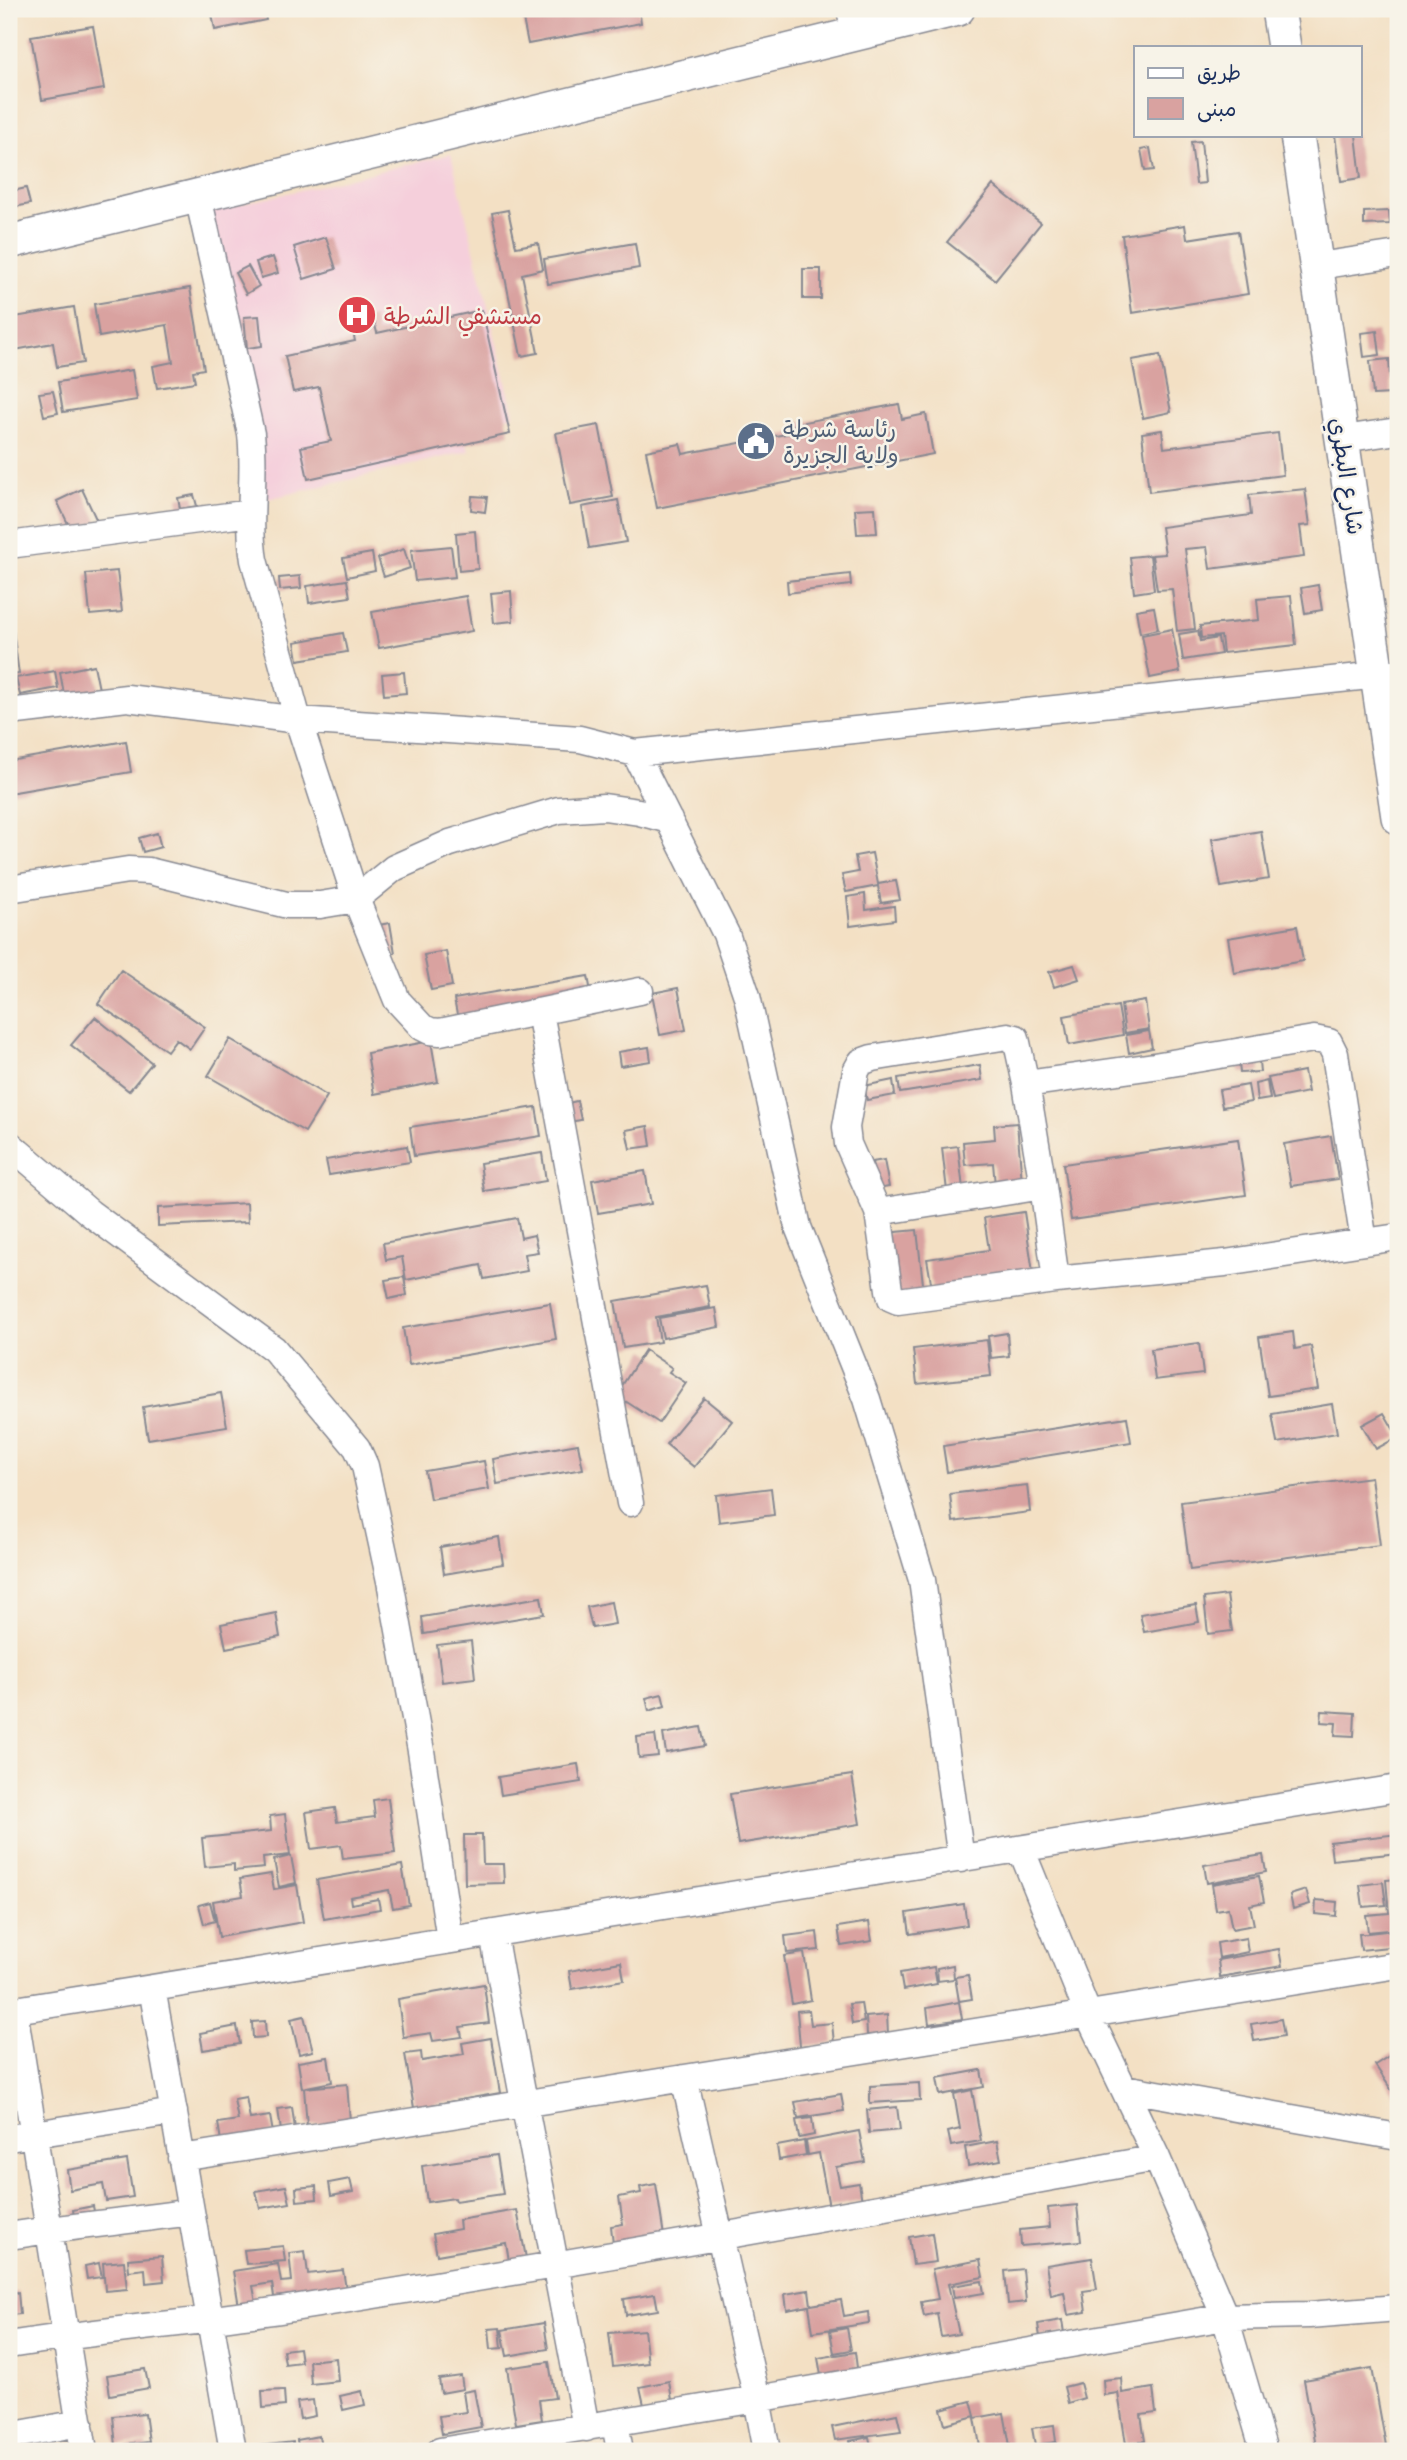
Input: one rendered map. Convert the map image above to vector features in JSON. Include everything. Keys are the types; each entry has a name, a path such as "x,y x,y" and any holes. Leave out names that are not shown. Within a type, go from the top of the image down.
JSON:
{"main road":[{"path":"9,242 198,196 853,21 958,9"},
{"path":"1278,9 1284,46"},
{"name":"شارع البطري","path":"1297,136 1343,439 1388,674 1398,817"}],"street":[{"path":"198,196 251,434 254,460 250,537 254,560 298,720 356,899 397,1000 422,1027 440,1032 640,992"},
{"path":"1318,266 1398,254"},
{"path":"1343,439 1398,431"},
{"path":"9,545 251,513"},
{"path":"9,712 127,698 298,720 580,739 635,753 1388,674"},
{"path":"635,753 726,934 747,996 798,1227 867,1399 922,1580 961,1858"},
{"path":"9,889 128,870 149,871 287,905 320,905 356,899 394,868 450,843 559,810 604,807 669,820"},
{"path":"540,1013 630,1503"},
{"path":"1056,1280 1043,1186 1020,1047 1016,1038 872,1058 861,1062 856,1071 846,1127 848,1144 878,1212 889,1290 891,1298 898,1301 1056,1280 1225,1263 1398,1237"},
{"path":"1026,1084 1314,1039 1329,1042 1335,1054 1364,1242"},
{"path":"9,1144 90,1213 274,1349 357,1448 365,1466 393,1594 421,1751 450,1940"},
{"path":"878,1212 1043,1186"},
{"path":"84,2451 48,2230 21,2136 11,2010 1398,1788"},
{"path":"1021,1849 1088,2014 1157,2158 1225,2317 1264,2451"},
{"path":"494,1933 586,2428"},
{"path":"181,2158 1398,1965"},
{"path":"152,1988 233,2451"},
{"path":"684,2078 757,2399 766,2451"},
{"path":"1124,2088 1398,2137"},
{"path":"21,2136 174,2112"},
{"path":"9,2345 66,2336 210,2321 557,2265 1157,2158"},
{"path":"9,2236 120,2223 191,2211"},
{"path":"440,2451 615,2424 1225,2317 1309,2315 1398,2308"},
{"path":"9,2436 80,2423"},
{"path":"615,2424 620,2451"}],"shaded area":[{"name":"مستشفي الشرطة","path":"451,154 514,415 463,427 469,451 268,499 200,214"}],"building":[{"path":"211,9 264,9 266,20 215,30"},
{"path":"521,9 639,9 641,23 528,44"},
{"path":"93,26 104,89 42,100 31,36"},
{"path":"1335,136 1356,136 1361,178 1341,181"},
{"path":"1201,141 1205,183 1196,184 1191,142"},
{"path":"1150,148 1154,170 1145,171 1141,150"},
{"path":"993,185 1041,223 995,280 947,242"},
{"path":"26,188 30,204 9,208 9,192"},
{"path":"508,210 516,247 538,243 543,269 522,274 538,353 521,356 492,213"},
{"path":"1389,211 1390,224 1364,225 1364,212"},
{"path":"1185,225 1187,239 1238,231 1248,294 1132,313 1122,235"},
{"path":"326,237 336,269 304,279 294,247"},
{"path":"635,243 639,268 548,284 544,259"},
{"path":"273,257 278,273 261,278 256,262"},
{"path":"248,266 259,286 246,294 235,273"},
{"path":"803,269 821,269 821,299 803,299"},
{"path":"190,288 204,369 193,371 195,382 157,388 153,366 173,362 167,325 99,337 94,304"},
{"path":"74,307 83,363 57,367 53,343 9,351 9,318"},
{"path":"482,310 510,434 308,479 301,447 331,441 319,387 293,392 285,356 355,341 351,322 373,317 377,333"},
{"path":"259,316 262,346 247,348 244,317"},
{"path":"1377,331 1380,355 1364,357 1361,333"},
{"path":"1160,355 1171,412 1143,418 1132,360"},
{"path":"1389,359 1391,394 1373,395 1370,361"},
{"path":"132,370 137,400 63,412 58,382"},
{"path":"53,391 58,413 44,416 39,393"},
{"path":"899,404 902,419 926,414 933,454 657,508 646,451 680,444 683,454 796,432 794,424"},
{"path":"599,425 613,497 570,505 556,433"},
{"path":"1162,430 1164,448 1278,433 1283,475 1149,492 1142,433"},
{"path":"82,489 97,521 72,532 57,501"},
{"path":"1305,489 1310,525 1300,526 1304,557 1210,569 1207,547 1185,549 1195,629 1177,631 1172,589 1157,590 1152,555 1165,554 1161,527 1251,515 1249,495"},
{"path":"194,495 197,506 180,509 178,498"},
{"path":"472,496 487,497 485,512 471,510"},
{"path":"618,500 626,542 589,548 582,507"},
{"path":"875,508 877,533 857,534 855,509"},
{"path":"475,531 478,569 459,571 456,533"},
{"path":"451,546 455,577 415,581 411,550"},
{"path":"404,549 410,568 384,577 378,558"},
{"path":"372,553 375,571 347,577 343,558"},
{"path":"1150,555 1154,590 1134,593 1130,557"},
{"path":"117,571 122,612 90,615 86,574"},
{"path":"850,574 851,585 788,593 787,581"},
{"path":"300,576 301,588 280,590 279,578"},
{"path":"347,580 350,597 309,603 307,586"},
{"path":"1318,585 1322,610 1305,613 1301,588"},
{"path":"511,591 513,621 494,623 491,593"},
{"path":"466,596 472,631 379,648 372,612"},
{"path":"1291,596 1296,645 1223,653 1221,636 1201,638 1200,626 1259,620 1257,599"},
{"path":"1154,607 1158,629 1140,633 1136,610"},
{"path":"1172,629 1180,672 1150,678 1142,635"},
{"path":"13,630 19,674 9,675 9,631"},
{"path":"1198,631 1200,641 1218,638 1221,654 1183,660 1179,634"},
{"path":"343,633 347,652 298,660 295,642"},
{"path":"94,665 101,699 66,705 60,672"},
{"path":"55,671 58,688 20,695 16,678"},
{"path":"404,672 406,693 384,695 382,674"},
{"path":"126,741 131,772 9,793 9,761"},
{"path":"1261,831 1269,879 1221,887 1212,839"},
{"path":"157,833 161,847 143,852 139,838"},
{"path":"872,853 878,884 896,881 900,900 881,903 878,886 846,892 842,875 858,872 855,856"},
{"path":"865,894 866,910 894,906 895,920 850,926 847,897"},
{"path":"390,923 395,953 383,955 378,925"},
{"path":"1297,926 1303,961 1234,973 1228,938"},
{"path":"446,951 452,986 431,990 424,955"},
{"path":"1074,965 1079,979 1054,987 1049,972"},
{"path":"121,970 205,1027 190,1049 176,1039 167,1051 98,1004"},
{"path":"588,976 592,998 458,1020 454,999"},
{"path":"678,988 686,1030 660,1035 652,993"},
{"path":"1145,1001 1149,1029 1125,1033 1121,1005"},
{"path":"1118,1006 1123,1035 1069,1045 1064,1016"},
{"path":"95,1017 152,1063 129,1091 71,1045"},
{"path":"1149,1031 1152,1048 1129,1053 1126,1035"},
{"path":"230,1039 327,1096 305,1132 208,1076"},
{"path":"431,1041 438,1082 374,1094 367,1053"},
{"path":"649,1047 651,1061 620,1066 618,1052"},
{"path":"1259,1061 1260,1072 1240,1073 1239,1063"},
{"path":"980,1065 982,1080 900,1093 898,1078"},
{"path":"1304,1071 1308,1092 1273,1099 1268,1078"},
{"path":"893,1080 895,1095 867,1100 864,1086"},
{"path":"1267,1081 1270,1099 1257,1101 1255,1084"},
{"path":"1248,1085 1251,1102 1222,1107 1219,1090"},
{"path":"577,1101 581,1120 562,1123 559,1105"},
{"path":"536,1107 541,1136 414,1156 410,1127"},
{"path":"1017,1123 1022,1182 995,1185 993,1163 965,1165 963,1142 995,1139 994,1125"},
{"path":"648,1126 651,1146 630,1149 626,1130"},
{"path":"1331,1136 1338,1179 1291,1186 1284,1144"},
{"path":"1238,1139 1246,1195 1071,1220 1063,1164"},
{"path":"407,1146 410,1162 329,1175 326,1160"},
{"path":"958,1146 963,1189 947,1191 942,1148"},
{"path":"542,1153 546,1181 484,1191 480,1163"},
{"path":"884,1160 889,1187 877,1189 872,1162"},
{"path":"645,1171 651,1204 598,1213 592,1180"},
{"path":"247,1203 248,1222 158,1226 158,1208"},
{"path":"1024,1212 1034,1279 933,1294 927,1259 989,1250 984,1218"},
{"path":"517,1218 521,1238 534,1235 538,1252 524,1254 527,1271 484,1279 481,1265 406,1280 402,1257 386,1260 383,1243"},
{"path":"917,1230 924,1293 893,1297 886,1233"},
{"path":"404,1277 407,1295 389,1299 385,1280"},
{"path":"706,1285 710,1307 656,1317 660,1342 623,1348 615,1301"},
{"path":"550,1303 556,1339 409,1365 403,1328"},
{"path":"716,1308 719,1327 663,1338 659,1318"},
{"path":"1293,1332 1295,1349 1311,1346 1318,1389 1268,1396 1259,1337"},
{"path":"1007,1333 1009,1356 991,1358 988,1336"},
{"path":"987,1340 991,1376 917,1384 913,1349"},
{"path":"1199,1343 1203,1374 1155,1380 1151,1349"},
{"path":"645,1350 672,1368 669,1372 686,1383 659,1423 616,1395"},
{"path":"221,1393 227,1426 148,1439 143,1407"},
{"path":"704,1398 732,1421 694,1467 666,1444"},
{"path":"1332,1404 1337,1433 1277,1443 1272,1414"},
{"path":"1384,1413 1398,1437 1376,1449 1362,1425"},
{"path":"1127,1417 1131,1442 947,1472 943,1446"},
{"path":"578,1444 583,1469 497,1484 493,1459"},
{"path":"484,1461 489,1489 430,1499 425,1471"},
{"path":"1371,1477 1380,1545 1190,1570 1181,1502"},
{"path":"1027,1485 1030,1512 953,1522 950,1494"},
{"path":"771,1488 774,1515 719,1522 716,1495"},
{"path":"499,1537 503,1564 444,1574 440,1547"},
{"path":"1227,1595 1232,1631 1208,1634 1204,1598"},
{"path":"541,1597 544,1614 424,1634 422,1617"},
{"path":"611,1602 615,1624 592,1628 587,1607"},
{"path":"1196,1605 1199,1622 1144,1632 1140,1614"},
{"path":"276,1613 280,1637 226,1648 221,1624"},
{"path":"471,1641 475,1678 442,1682 437,1645"},
{"path":"662,1694 665,1706 649,1711 646,1698"},
{"path":"1322,1711 1355,1713 1354,1736 1335,1735 1336,1723 1321,1722"},
{"path":"701,1727 705,1746 666,1753 663,1734"},
{"path":"655,1735 658,1756 639,1758 637,1737"},
{"path":"578,1764 581,1782 501,1795 498,1777"},
{"path":"852,1775 860,1824 738,1844 730,1794"},
{"path":"388,1798 395,1853 343,1859 341,1845 311,1849 306,1812 335,1808 337,1822 375,1817 373,1800"},
{"path":"285,1814 290,1855 263,1858 264,1868 234,1871 234,1864 205,1867 202,1838 271,1831 270,1816"},
{"path":"1398,1834 1398,1853 1332,1860 1330,1842"},
{"path":"464,1835 482,1835 483,1864 503,1864 504,1883 465,1884"},
{"path":"1263,1855 1266,1872 1207,1883 1204,1865"},
{"path":"291,1856 296,1883 279,1887 274,1860"},
{"path":"402,1865 409,1905 393,1908 389,1890 350,1897 351,1904 378,1899 380,1909 324,1919 317,1880"},
{"path":"271,1874 274,1889 297,1885 303,1922 219,1937 213,1901 243,1896 240,1879"},
{"path":"1259,1876 1264,1902 1250,1905 1254,1925 1232,1929 1228,1908 1216,1910 1212,1884"},
{"path":"1398,1879 1398,1929 1368,1932 1366,1915 1389,1913 1386,1880"},
{"path":"1383,1882 1386,1905 1363,1907 1360,1885"},
{"path":"1306,1890 1310,1904 1293,1909 1290,1895"},
{"path":"1316,1900 1337,1902 1336,1916 1315,1914"},
{"path":"210,1902 215,1921 204,1924 199,1905"},
{"path":"964,1904 967,1925 910,1934 907,1913"},
{"path":"869,1922 872,1941 841,1946 838,1927"},
{"path":"1395,1930 1397,1946 1361,1950 1359,1934"},
{"path":"817,1932 819,1950 787,1953 785,1936"},
{"path":"1246,1938 1248,1952 1219,1958 1217,1943"},
{"path":"1279,1949 1282,1966 1220,1977 1218,1960"},
{"path":"804,1953 811,2000 792,2004 784,1956"},
{"path":"621,1962 624,1980 572,1989 569,1971"},
{"path":"953,1965 954,1979 938,1981 937,1968"},
{"path":"934,1967 937,1984 903,1990 900,1973"},
{"path":"968,1975 972,1999 959,2001 955,1977"},
{"path":"484,1984 489,2023 460,2027 462,2037 433,2041 431,2033 403,2037 398,1999"},
{"path":"959,2002 962,2019 929,2024 927,2008"},
{"path":"861,2003 864,2022 852,2024 849,2004"},
{"path":"809,2010 811,2025 832,2023 834,2043 800,2046 797,2011"},
{"path":"887,2015 888,2034 867,2035 866,2017"},
{"path":"304,2016 313,2051 299,2054 291,2019"},
{"path":"1281,2019 1284,2036 1254,2041 1251,2024"},
{"path":"265,2021 266,2037 253,2038 252,2022"},
{"path":"237,2026 240,2044 203,2050 200,2033"},
{"path":"491,2038 500,2093 414,2108 405,2054 421,2052 422,2061 464,2054 462,2043"},
{"path":"1398,2050 1398,2100 1375,2065"},
{"path":"328,2057 332,2082 302,2088 298,2062"},
{"path":"981,2070 984,2087 940,2095 937,2078"},
{"path":"919,2083 920,2100 870,2103 870,2086"},
{"path":"347,2084 350,2121 307,2126 304,2088"},
{"path":"972,2090 981,2141 951,2146 948,2132 960,2129 954,2094"},
{"path":"841,2094 844,2111 798,2118 795,2102"},
{"path":"246,2097 250,2119 270,2116 273,2133 221,2141 218,2123 238,2120 234,2099"},
{"path":"292,2107 295,2129 281,2131 278,2109"},
{"path":"897,2107 900,2130 869,2133 867,2110"},
{"path":"812,2118 814,2135 799,2138 796,2120"},
{"path":"859,2131 865,2162 836,2167 840,2186 859,2183 862,2201 829,2207 819,2153 808,2155 806,2141"},
{"path":"804,2141 806,2155 779,2160 777,2146"},
{"path":"997,2141 1001,2160 968,2166 965,2147"},
{"path":"497,2155 503,2194 427,2202 422,2166"},
{"path":"127,2160 133,2197 106,2201 103,2184 70,2190 67,2170"},
{"path":"350,2179 353,2192 331,2196 329,2183"},
{"path":"656,2184 664,2236 613,2244 611,2226 623,2224 619,2197 641,2193 640,2187"},
{"path":"286,2186 290,2203 260,2208 256,2191"},
{"path":"316,2186 317,2199 297,2201 296,2188"},
{"path":"1077,2205 1081,2241 1021,2246 1020,2230 1050,2227 1048,2208"},
{"path":"93,2206 97,2226 76,2230 73,2210"},
{"path":"517,2210 526,2258 509,2261 506,2243 437,2255 433,2234 460,2229 459,2220"},
{"path":"932,2233 936,2262 913,2265 909,2237"},
{"path":"283,2246 285,2261 246,2264 244,2250"},
{"path":"305,2251 308,2274 343,2270 346,2289 274,2297 272,2283 253,2286 256,2303 239,2306 233,2271 278,2264 281,2282 292,2281 289,2253"},
{"path":"162,2256 164,2281 146,2283 145,2269 129,2271 128,2259"},
{"path":"1092,2258 1097,2289 1083,2291 1086,2312 1068,2315 1064,2292 1051,2295 1046,2265"},
{"path":"980,2260 983,2277 948,2284 959,2334 941,2337 937,2313 924,2316 921,2302 938,2299 932,2269"},
{"path":"124,2261 127,2289 105,2291 103,2263"},
{"path":"99,2263 102,2277 87,2279 85,2266"},
{"path":"1023,2269 1026,2302 1008,2304 1005,2271"},
{"path":"982,2281 984,2293 954,2298 952,2286"},
{"path":"809,2290 811,2305 841,2300 844,2316 868,2312 869,2323 813,2332 809,2306 787,2310 785,2294"},
{"path":"18,2292 20,2314 9,2315 9,2293"},
{"path":"655,2294 658,2310 626,2315 624,2299"},
{"path":"1062,2320 1064,2333 1040,2337 1038,2324"},
{"path":"544,2323 548,2349 507,2356 502,2330"},
{"path":"500,2328 502,2348 491,2349 489,2329"},
{"path":"847,2328 851,2350 834,2353 830,2331"},
{"path":"644,2330 648,2363 613,2367 609,2333"},
{"path":"299,2348 301,2362 285,2364 283,2350"},
{"path":"855,2352 857,2368 821,2375 818,2358"},
{"path":"336,2358 338,2381 311,2384 309,2361"},
{"path":"549,2362 555,2398 539,2400 542,2420 516,2424 507,2368"},
{"path":"1372,2368 1387,2451 1317,2451 1304,2380"},
{"path":"145,2369 149,2388 110,2395 107,2375"},
{"path":"461,2376 463,2389 441,2393 439,2379"},
{"path":"1121,2378 1122,2393 1153,2388 1156,2413 1141,2415 1145,2441 1126,2444 1118,2393 1104,2395 1103,2380"},
{"path":"669,2381 672,2400 644,2405 640,2387"},
{"path":"1080,2383 1084,2398 1068,2403 1064,2387"},
{"path":"284,2390 285,2406 263,2408 262,2391"},
{"path":"474,2390 481,2427 442,2434 439,2416 466,2412 463,2392"},
{"path":"362,2391 365,2405 343,2410 340,2396"},
{"path":"313,2400 315,2416 300,2419 297,2402"},
{"path":"971,2401 975,2416 945,2424 941,2409"},
{"path":"145,2413 149,2442 116,2446 113,2416"},
{"path":"1004,2413 1011,2451 981,2451 975,2418"},
{"path":"897,2414 901,2431 835,2440 832,2427"},
{"path":"1054,2425 1056,2442 1035,2445 1032,2428"},
{"path":"319,2436 322,2451 299,2451 297,2440"},
{"path":"869,2437 872,2451 852,2451 850,2441"},
{"path":"293,2442 294,2451 259,2451 259,2446"},
{"path":"146,2444 147,2451 117,2451 117,2449"}],"place":[{"name":"مستشفي الشرطة","path":"357,315"},
{"name":"رئاسة شرطة ولاية الجزيرة","path":"756,441"}]}
